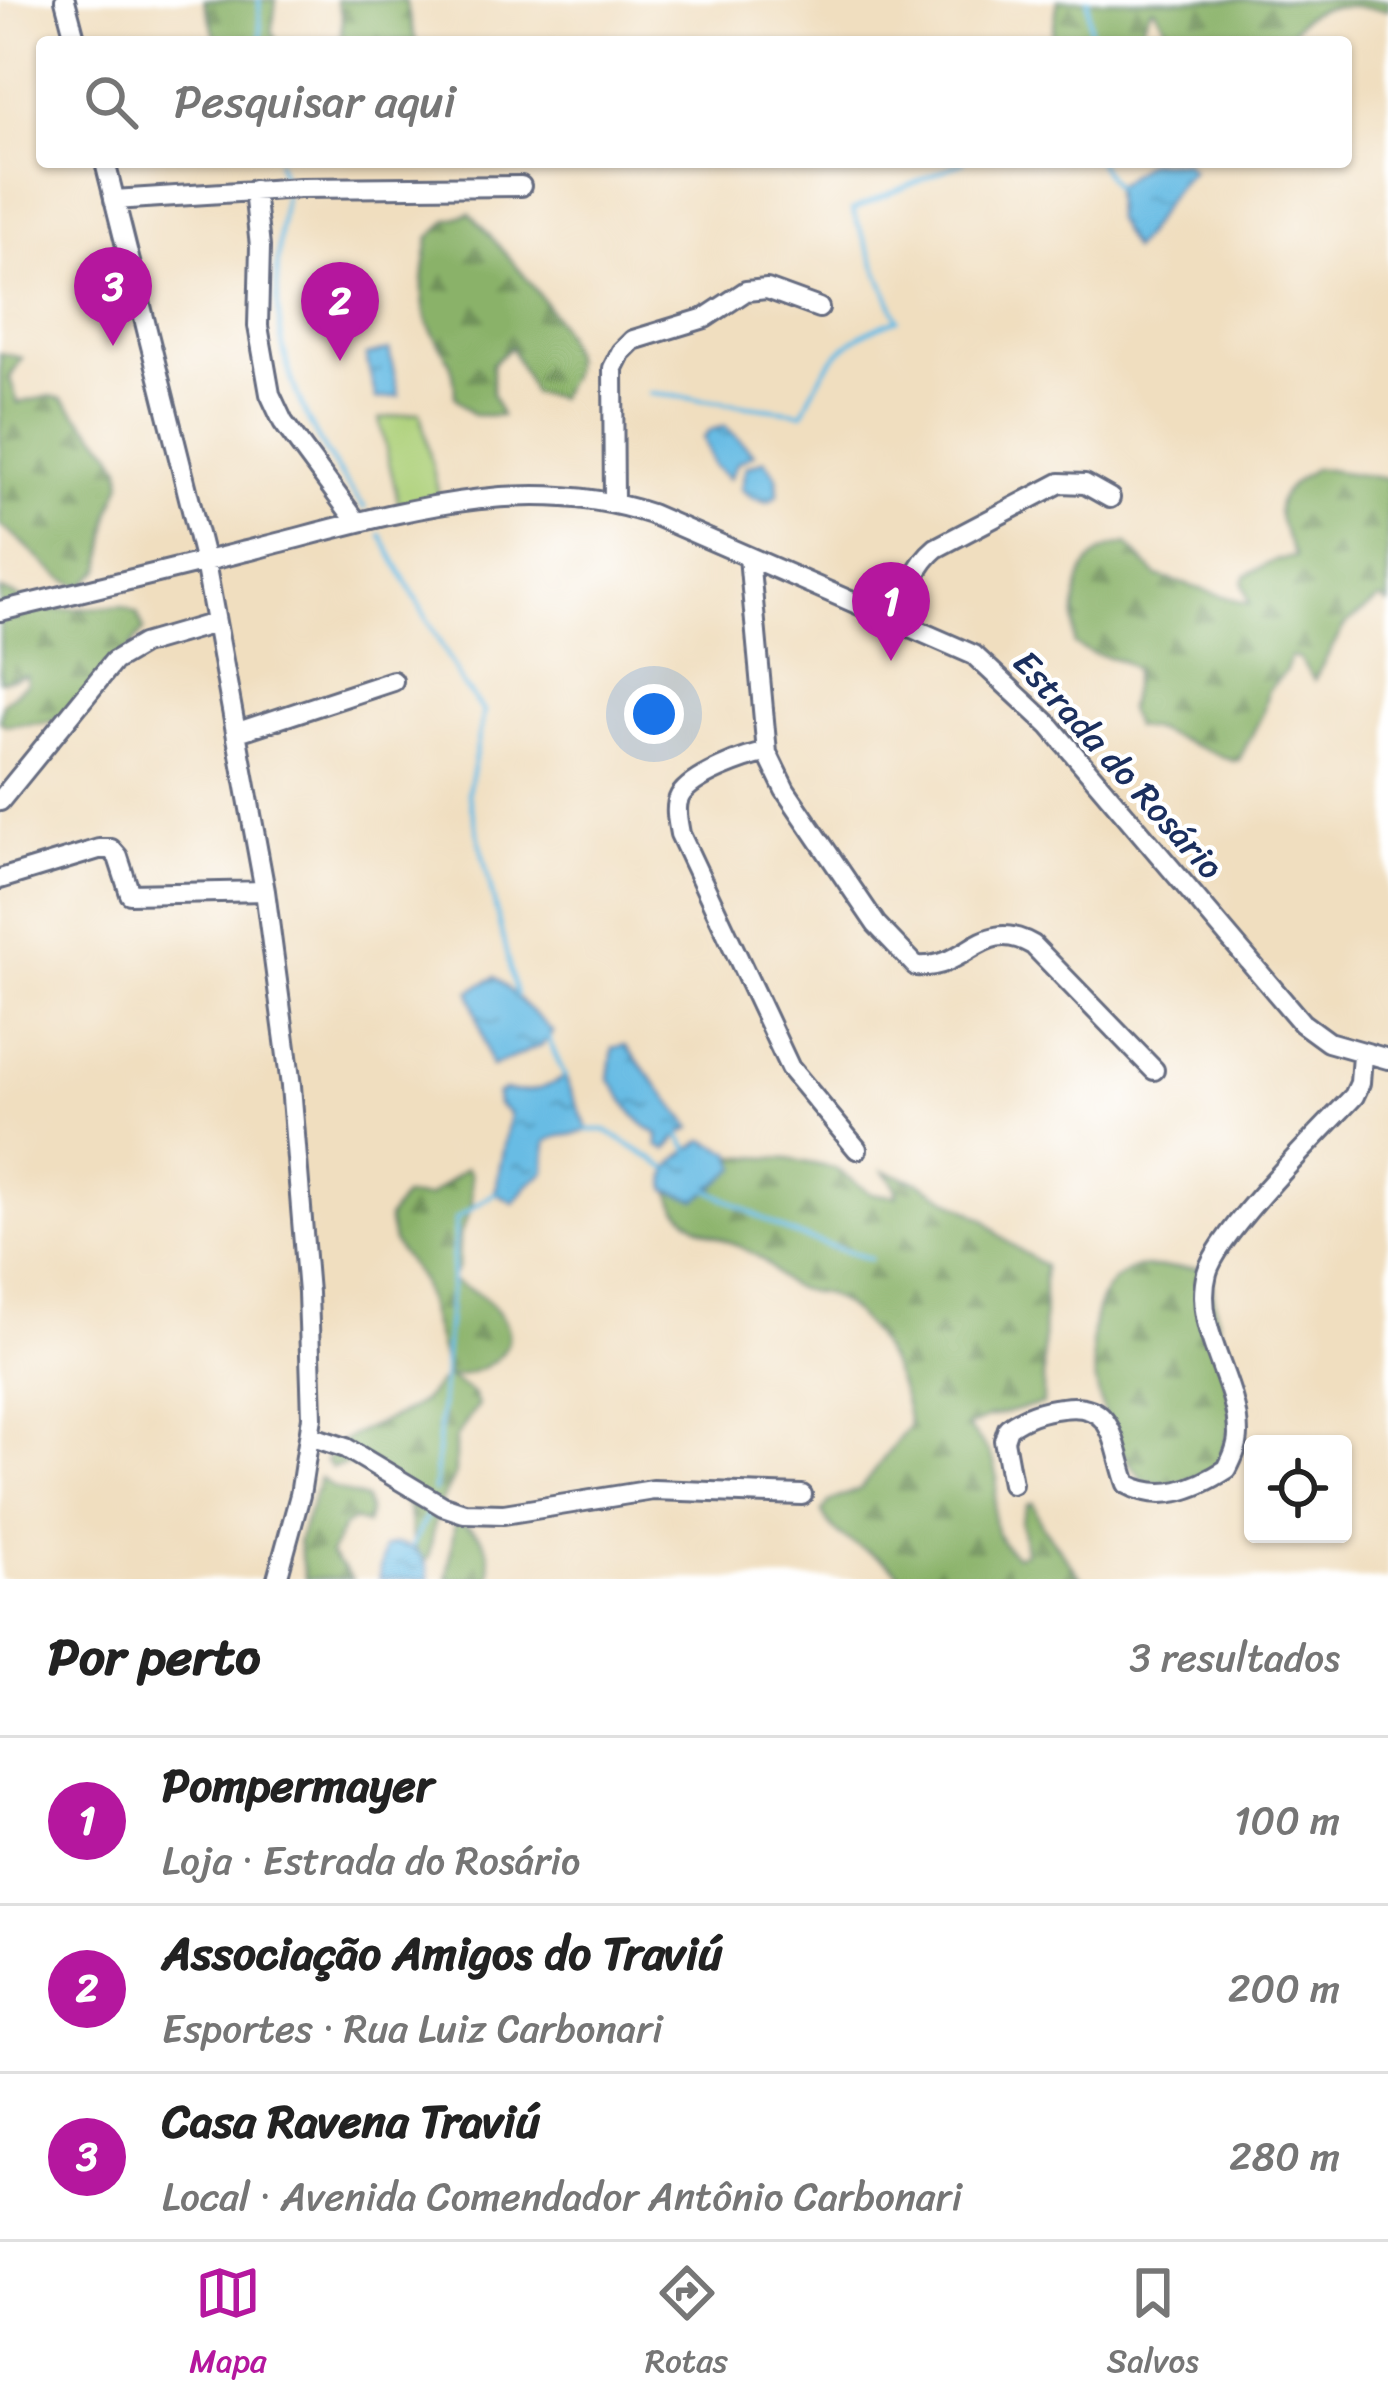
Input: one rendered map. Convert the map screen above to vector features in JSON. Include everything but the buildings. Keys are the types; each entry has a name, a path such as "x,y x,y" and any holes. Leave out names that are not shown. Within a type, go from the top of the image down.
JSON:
{"street":[{"path":"65,0 74,36"},
{"path":"106,168 205,562 265,891 295,1132 308,1293 310,1436 277,1579"},
{"path":"114,200 254,190 521,186"},
{"path":"254,190 260,247 259,326 270,394 283,422 357,522"},
{"path":"614,501 613,368 633,340 705,318 746,291 767,289 819,308"},
{"path":"901,621 913,575 936,548 1060,484 1085,484 1110,498"},
{"name":"Estrada do Rosário","path":"0,611 357,522 512,494 614,501 974,655 1024,698 1302,1023 1328,1042 1388,1059"},
{"path":"749,557 767,753 785,790 898,952 916,966 940,968 995,934 1015,934 1034,944 1154,1070"},
{"path":"0,801 114,661 143,644 215,622"},
{"path":"238,732 393,681"},
{"path":"767,753 745,756 690,785 679,797 680,834 790,1068 857,1149"},
{"path":"0,879 111,849 130,894 265,891"},
{"path":"1012,1484 1004,1440 1008,1428 1046,1410 1079,1405 1097,1411 1109,1424 1127,1484 1146,1495 1170,1495 1227,1469 1238,1434 1208,1326 1207,1271 1224,1241 1354,1096 1362,1055"},
{"path":"310,1436 346,1448 443,1506 464,1513 504,1514 653,1490 802,1495"}],"green space":[{"path":"204,0 276,0 274,36 215,36"},
{"path":"336,0 405,0 414,36 341,36 342,15"},
{"path":"1058,0 1388,0 1388,10 1341,7 1314,12 1289,36 1171,36 1151,8 1139,36 1052,36"},
{"path":"470,213 535,288 571,354 571,373 557,398 533,393 511,347 492,364 492,393 501,416 473,415 455,397 451,366 429,325 424,304 429,238 448,220"},
{"path":"0,353 22,358 10,378 18,403 51,396 62,399 121,467 122,482 110,514 102,569 82,586 60,576 0,526"},
{"path":"420,412 439,495 399,505 379,419"},
{"path":"1315,468 1388,479 1388,604 1380,599 1344,626 1314,680 1299,659 1290,657 1286,671 1268,690 1263,713 1239,760 1153,729 1134,727 1128,709 1135,670 1074,644 1077,596 1086,567 1109,548 1127,544 1157,576 1250,604 1243,582 1246,575 1276,560 1295,557 1278,506 1288,489"},
{"path":"0,590 53,610 123,606 137,613 144,630 78,710 47,723 6,725 0,721 3,703 27,683 26,675 0,681"},
{"path":"714,1155 789,1159 834,1168 872,1194 897,1196 884,1171 918,1182 985,1220 1003,1239 1044,1266 1043,1404 968,1427 990,1454 996,1470 994,1520 1003,1544 1016,1556 1025,1552 1021,1521 1027,1505 1033,1503 1042,1526 1082,1579 903,1579 830,1524 822,1512 829,1502 860,1489 909,1426 901,1391 875,1338 849,1309 830,1296 790,1286 763,1260 704,1230 679,1211 668,1180"},
{"path":"466,1168 471,1173 472,1207 459,1236 458,1267 451,1279 480,1295 499,1313 508,1339 504,1350 483,1368 449,1377 473,1394 478,1405 455,1439 455,1475 437,1510 424,1563 413,1542 405,1501 391,1480 364,1460 332,1468 326,1461 356,1433 421,1402 447,1376 421,1281 393,1242 388,1218 403,1197 429,1197"},
{"path":"1137,1267 1198,1268 1210,1274 1233,1417 1218,1468 1172,1486 1144,1481 1126,1458 1105,1417 1095,1378 1093,1336 1102,1297 1115,1280"},
{"path":"320,1478 365,1499 366,1524 354,1520 343,1527 330,1554 352,1579 305,1579 298,1541"},
{"path":"455,1522 480,1536 490,1579 447,1579"}],"water":[{"path":"1139,168 1192,171 1132,249 1115,220 1114,187"},
{"path":"389,350 399,396 376,399 366,356"},
{"path":"725,426 754,454 737,463 729,479 713,465 703,438"},
{"path":"765,460 777,477 778,495 768,502 741,489 746,467"},
{"path":"495,977 553,1032 542,1045 491,1067 470,991"},
{"path":"625,1045 692,1128 667,1150 658,1146 658,1134 634,1115 609,1079 613,1048"},
{"path":"565,1077 588,1130 546,1142 545,1172 514,1203 495,1193 510,1114 498,1104 497,1094 536,1090"},
{"path":"704,1140 732,1153 737,1168 697,1200 667,1190 671,1166"},
{"path":"394,1544 419,1554 429,1579 379,1579 384,1548"}],"waterway":[{"path":"259,0 261,36"},
{"path":"1088,0 1091,36"},
{"path":"280,168 284,184"},
{"path":"650,393 803,413 838,353 864,334 898,319 852,210 949,168"},
{"path":"1102,168 1114,187"},
{"path":"285,195 277,285 286,362 315,433 365,508"},
{"path":"381,535 463,685 484,712 468,792 516,995"},
{"path":"548,1038 565,1077"},
{"path":"588,1130 605,1130 668,1169"},
{"path":"679,1135 689,1150"},
{"path":"709,1190 790,1233 870,1259"},
{"path":"434,1491 456,1219 495,1193"},
{"path":"412,1546 431,1508"}],"place":[{"name":"Casa Ravena Traviú","path":"113,346"},
{"name":"Associação Amigos do Traviú","path":"340,361"},
{"name":"Pompermayer","path":"891,661"}]}
